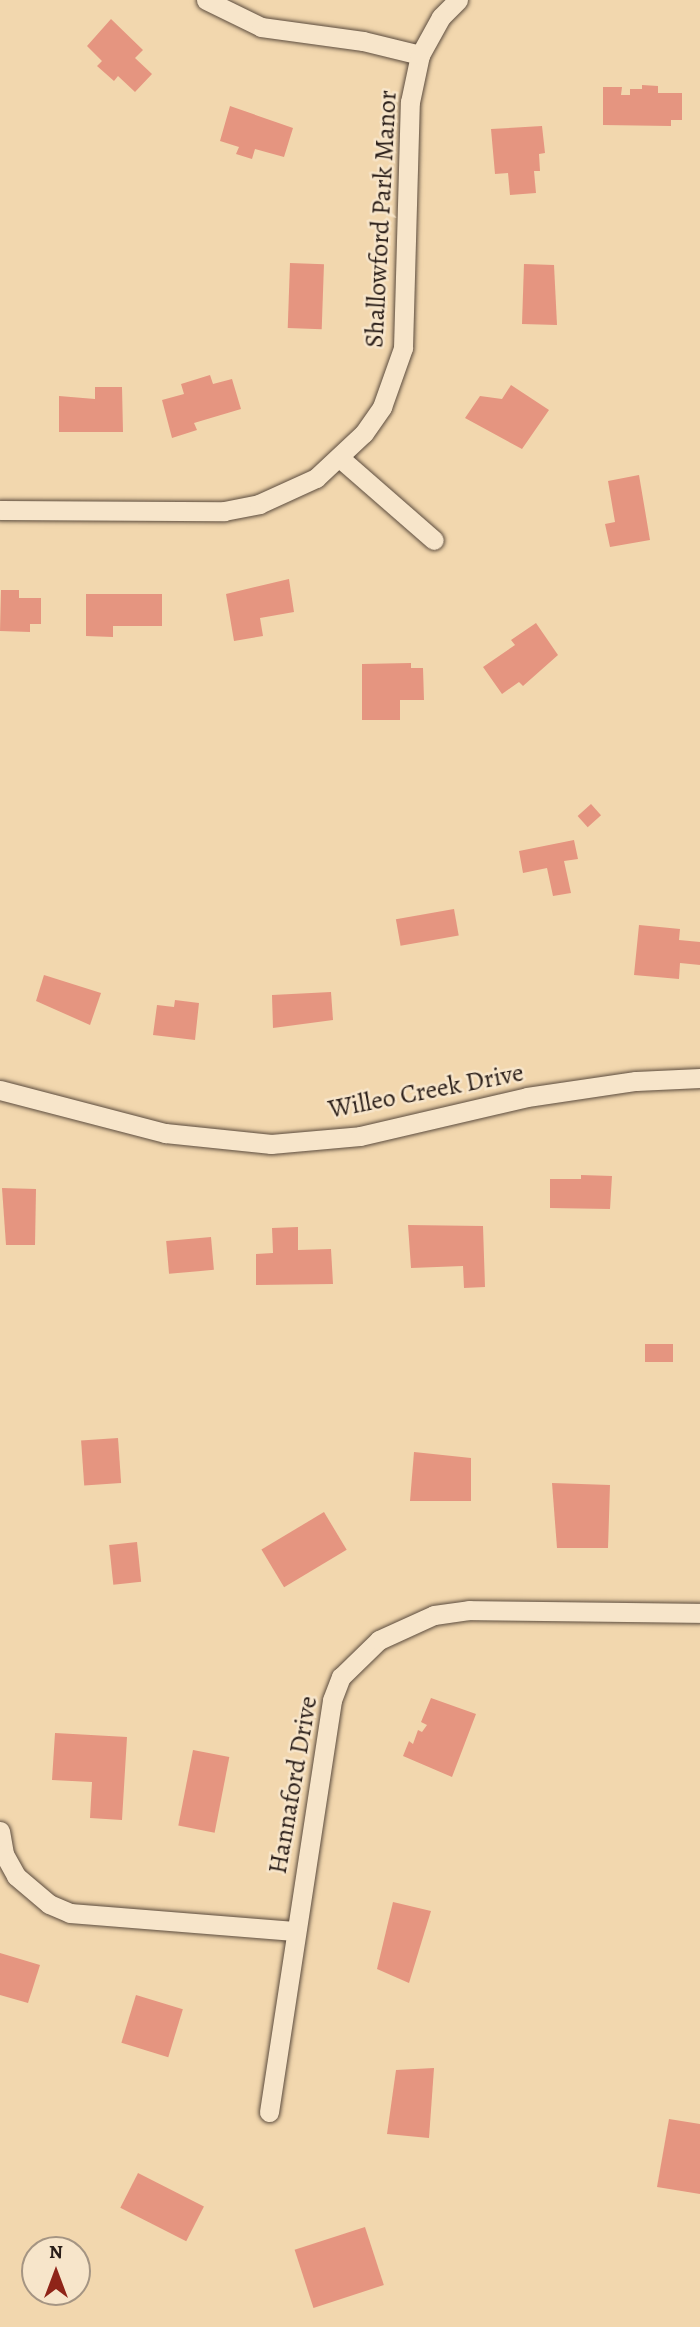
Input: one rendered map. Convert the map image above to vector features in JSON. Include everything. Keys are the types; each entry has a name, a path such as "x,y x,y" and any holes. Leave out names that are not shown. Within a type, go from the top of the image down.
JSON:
{"street":[{"path":"206,0 261,27 363,41 419,55"},
{"name":"Shallowford Park Manor","path":"0,510 224,511 288,494 341,459 382,407 403,348 410,102 419,55 441,17 457,0"},
{"path":"341,459 434,540"},
{"name":"Willeo Creek Drive","path":"0,1090 165,1133 271,1144 360,1136 527,1097 636,1081 700,1078"},
{"name":"Hannaford Drive","path":"269,2112 294,1931 332,1700 341,1677 379,1640 434,1615 469,1610 700,1613"},
{"path":"0,1831 4,1854 16,1876 48,1904 70,1913 294,1931"}],"building":[{"path":"111,19 143,50 135,58 152,74 135,92 118,76 114,81 97,66 102,61 87,46"},
{"path":"642,85 658,86 658,93 682,93 682,120 671,120 671,126 603,125 603,87 622,87 621,95 630,95 630,89 642,89"},
{"path":"230,106 293,128 284,157 255,149 252,159 236,154 239,147 220,141"},
{"path":"542,126 545,153 539,154 540,171 534,171 536,193 510,195 508,173 495,174 491,129"},
{"path":"290,263 324,264 322,329 288,328"},
{"path":"524,264 554,265 557,325 522,324"},
{"path":"210,375 213,384 232,379 241,409 194,423 197,430 172,438 162,400 184,394 181,384"},
{"path":"511,385 549,410 522,449 465,418 480,396 502,399"},
{"path":"95,387 122,387 123,432 59,432 59,396 95,399"},
{"path":"639,475 650,540 610,547 605,524 615,522 608,481"},
{"path":"289,579 294,612 260,618 263,636 234,641 226,594"},
{"path":"1,590 19,590 19,598 41,598 41,624 30,624 30,632 0,631"},
{"path":"86,594 162,594 162,626 113,626 113,637 86,636"},
{"path":"536,623 558,655 523,686 519,682 502,694 483,667 515,645 511,640"},
{"path":"411,663 411,668 423,668 424,700 400,700 400,720 362,720 362,664"},
{"path":"591,804 601,815 588,827 578,816"},
{"path":"574,840 578,859 564,861 571,893 553,896 547,868 523,873 519,851"},
{"path":"454,909 459,936 401,946 396,919"},
{"path":"639,925 680,929 679,940 700,942 700,965 680,963 679,979 634,975"},
{"path":"44,975 101,993 90,1025 36,1001"},
{"path":"331,992 333,1020 273,1028 272,995"},
{"path":"175,1000 199,1003 195,1040 153,1035 157,1005 174,1007"},
{"path":"581,1175 612,1176 610,1209 550,1208 550,1179 581,1179"},
{"path":"2,1188 36,1189 35,1245 6,1245"},
{"path":"408,1225 483,1226 485,1287 464,1288 463,1266 411,1268"},
{"path":"298,1227 298,1250 331,1249 333,1284 256,1285 256,1254 273,1253 272,1228"},
{"path":"211,1237 214,1270 169,1274 166,1241"},
{"path":"645,1344 673,1344 673,1362 645,1362"},
{"path":"118,1438 121,1483 84,1485 81,1441"},
{"path":"414,1452 471,1458 471,1501 410,1501"},
{"path":"552,1483 610,1485 608,1548 557,1548"},
{"path":"324,1512 347,1550 284,1587 261,1550"},
{"path":"137,1542 141,1582 113,1585 109,1545"},
{"path":"431,1698 476,1714 452,1777 403,1756 409,1741 413,1744 418,1730 422,1732 427,1725 421,1722"},
{"path":"55,1733 127,1737 122,1820 90,1818 92,1782 52,1780"},
{"path":"193,1750 229,1757 215,1833 178,1826"},
{"path":"393,1902 431,1911 409,1983 377,1969"},
{"path":"0,1953 40,1965 28,2003 0,1995"},
{"path":"136,1995 183,2009 168,2057 121,2043"},
{"path":"434,2068 429,2138 387,2134 396,2070"},
{"path":"669,2119 700,2124 700,2194 657,2187"},
{"path":"138,2173 204,2207 186,2241 120,2208"},
{"path":"365,2227 384,2285 313,2308 295,2250"}]}
